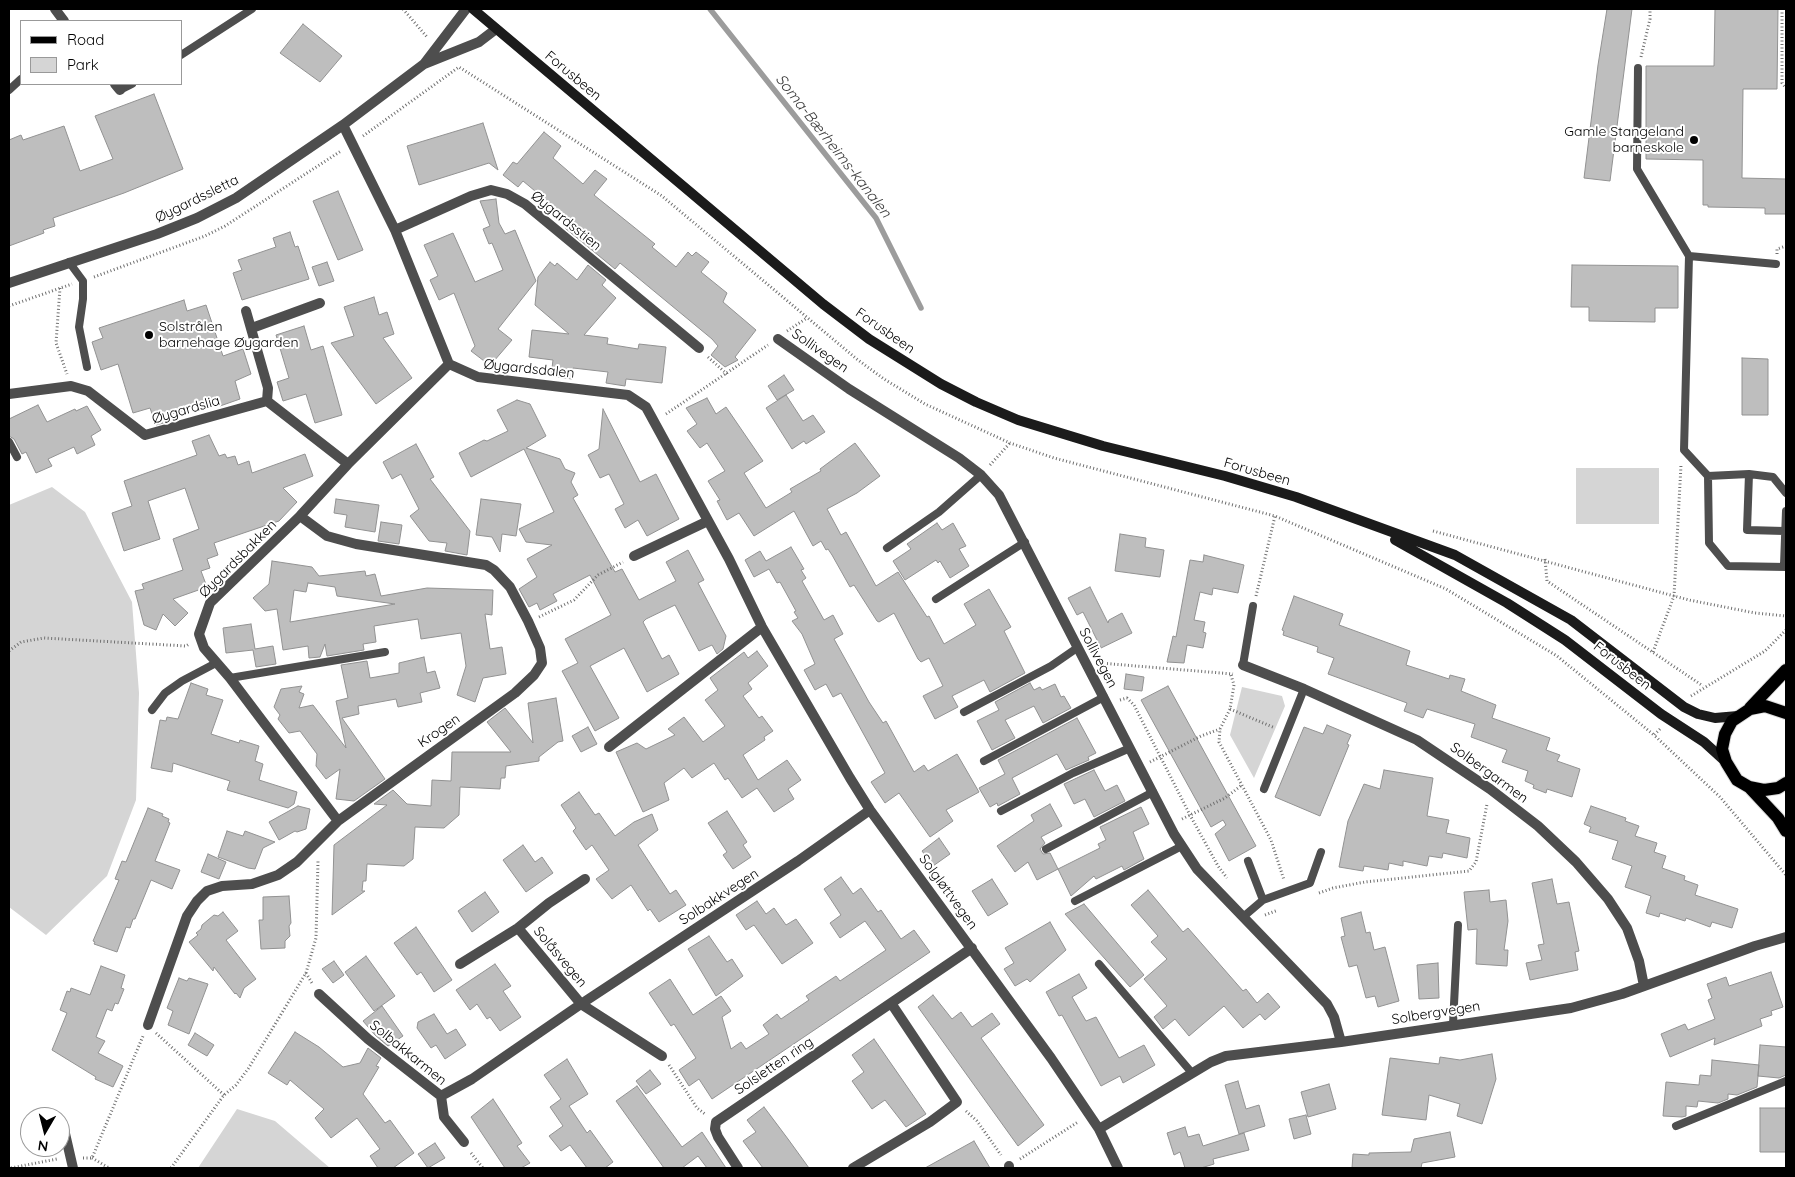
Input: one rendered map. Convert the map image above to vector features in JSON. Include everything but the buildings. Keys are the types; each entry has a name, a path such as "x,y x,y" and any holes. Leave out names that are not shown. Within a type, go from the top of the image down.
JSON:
{"main road":[{"name":"Forusbeen","path":"473,9 823,304 869,339 941,384 1018,420 1103,446 1225,476 1296,497 1455,555 1571,620 1684,707 1698,714 1715,718 1738,716"},
{"name":"Forusbeen","path":"1366,524 1451,570 1565,640 1661,714 1704,742 1726,762"},
{"path":"1786,670 1750,709 1738,716 1725,734 1722,749 1726,762 1737,780 1749,787 1778,818 1786,832"},
{"path":"1750,709 1765,706 1786,713"},
{"path":"1749,787 1764,790 1778,788 1786,784"}],"street":[{"path":"55,9 63,20"},
{"name":"Øygardssletta","path":"424,64 466,9"},
{"name":"Øygardssletta","path":"9,283 157,234 197,218 236,198 343,125 424,64 479,42 496,29"},
{"path":"343,125 395,230 450,364"},
{"name":"Øygardsstien","path":"395,230 484,192 491,190 507,194 525,204 698,348"},
{"path":"252,328 320,303"},
{"path":"246,311 268,388 267,401 348,464"},
{"name":"Sollivegen","path":"778,339 849,389 958,458 981,475 999,495 1025,542 1077,648 1169,825 1182,846 1197,869 1327,1004 1334,1017 1341,1042"},
{"name":"Øygardsdalen","path":"450,364 469,375 484,378 628,395 646,407 751,604"},
{"name":"Øygardsbakken","path":"199,634 210,603 300,516 348,464 450,364"},
{"name":"Øygardslia","path":"9,394 72,386 88,391 102,400 127,423 145,435 267,401"},
{"name":"Krogen","path":"148,1025 187,916 197,901 207,891 222,886 252,884 278,875 297,862 338,821 516,693 534,675 542,662 540,648 510,587 494,570 486,565 327,536 300,516"},
{"path":"634,556 708,521"},
{"name":"Solgløttvegen","path":"751,604 762,627 870,810 1027,1023 1099,1128 1118,1168"},
{"path":"609,747 762,627"},
{"path":"199,634 204,648 230,678 338,821"},
{"name":"Solbergarmen","path":"1243,665 1304,689 1417,740 1490,789 1538,826 1576,862 1608,899 1628,928 1639,961 1644,986"},
{"name":"Solbakkvegen","path":"441,1096 472,1079 581,1004 790,867 870,810"},
{"name":"Solåsvegen","path":"460,964 518,928 549,903 584,879"},
{"name":"Solåsvegen","path":"518,928 581,1004"},
{"name":"Solbergvegen","path":"1099,1128 1211,1062 1226,1056 1341,1042 1571,1008 1597,1002 1755,946 1786,937"},
{"name":"Solsletten ring","path":"716,1122 972,948"},
{"name":"Solbakkarmen","path":"319,994 368,1040 441,1096 444,1118 464,1142"},
{"path":"853,1168 930,1122 957,1102 891,1003"},
{"path":"581,1004 662,1056"},
{"path":"716,1122 715,1130 718,1137 738,1168"},
{"path":"70,1154 73,1168"}],"lane":[{"path":"182,54 252,9"},
{"path":"1638,68 1637,169 1689,256 1684,450 1708,476 1709,543 1728,566 1785,566 1784,531 1786,511"},
{"path":"9,90 20,81"},
{"path":"1689,256 1776,264"},
{"path":"69,262 83,281 83,299 79,327 87,368"},
{"path":"9,442 17,457"},
{"path":"1708,476 1749,474 1773,477 1786,493"},
{"path":"1749,474 1747,530 1784,531"},
{"path":"887,548 939,512 981,475"},
{"path":"936,599 1025,542"},
{"path":"1243,665 1253,606"},
{"path":"964,712 1051,666 1077,648"},
{"path":"230,678 385,652"},
{"path":"152,710 165,693 216,663"},
{"path":"1264,790 1304,689"},
{"path":"984,761 1106,701"},
{"path":"1002,811 1073,773 1130,748"},
{"path":"1046,849 1153,792"},
{"path":"1075,901 1182,846"},
{"path":"1246,920 1263,900 1310,883 1321,852"},
{"path":"1248,861 1263,900"},
{"path":"1453,1024 1458,925"},
{"path":"1099,964 1192,1073"},
{"path":"1676,1126 1786,1081"}],"path":[{"path":"403,9 428,38"},
{"path":"1638,68 1650,19 1650,9"},
{"path":"1782,9 1782,82 1786,88"},
{"path":"60,288 56,343 72,386"},
{"path":"654,421 728,375 807,318"},
{"path":"698,348 728,375"},
{"path":"981,475 1010,443"},
{"path":"1653,652 1674,596 1679,483 1684,450"},
{"path":"1253,606 1275,516"},
{"path":"1432,530 1545,559 1674,596 1730,609 1786,616"},
{"path":"528,621 574,600 598,575 634,556"},
{"path":"1545,559 1547,581 1703,686"},
{"path":"1688,698 1703,686 1765,651 1786,630"},
{"path":"9,651 21,642 44,638 186,646 199,634"},
{"path":"1085,662 1232,675 1243,665"},
{"path":"1232,675 1234,685 1230,708 1220,729 1219,742 1271,840 1289,892"},
{"path":"1106,701 1127,698 1132,700 1190,815 1218,866 1229,881"},
{"path":"1230,708 1287,732"},
{"path":"1660,728 1654,735 1720,797 1786,874"},
{"path":"1140,768 1201,736 1220,729"},
{"path":"1169,825 1226,798 1242,785"},
{"path":"1316,894 1333,888 1365,882 1470,871 1476,862 1490,789"},
{"path":"171,1168 224,1094 236,1085 248,1069 309,966 316,938 317,841"},
{"path":"1246,920 1281,908"},
{"path":"92,1158 148,1025 224,1094"},
{"path":"662,1056 698,1108 716,1122"},
{"path":"957,1102 977,1121 1009,1167 1090,1115"},
{"path":"464,1142 483,1168"},
{"path":"11,1168 71,1158 92,1158 109,1168"}],"green space":[{"path":"1576,468 1659,468 1659,524 1576,524"},
{"path":"52,487 85,512 132,602 139,693 136,800 107,876 46,935 9,907 9,505"},
{"path":"1242,687 1282,696 1285,706 1254,778 1230,735"},
{"path":"237,1109 275,1121 330,1168 198,1168"}],"waterway":[{"name":"Soma-Bærheims-kanalen","path":"710,9 876,218 921,308"}],"place":[{"name":"Gamle Stangeland barneskole","path":"1694,140"},
{"name":"Solstrålen barnehage Øygarden","path":"149,335"}]}
